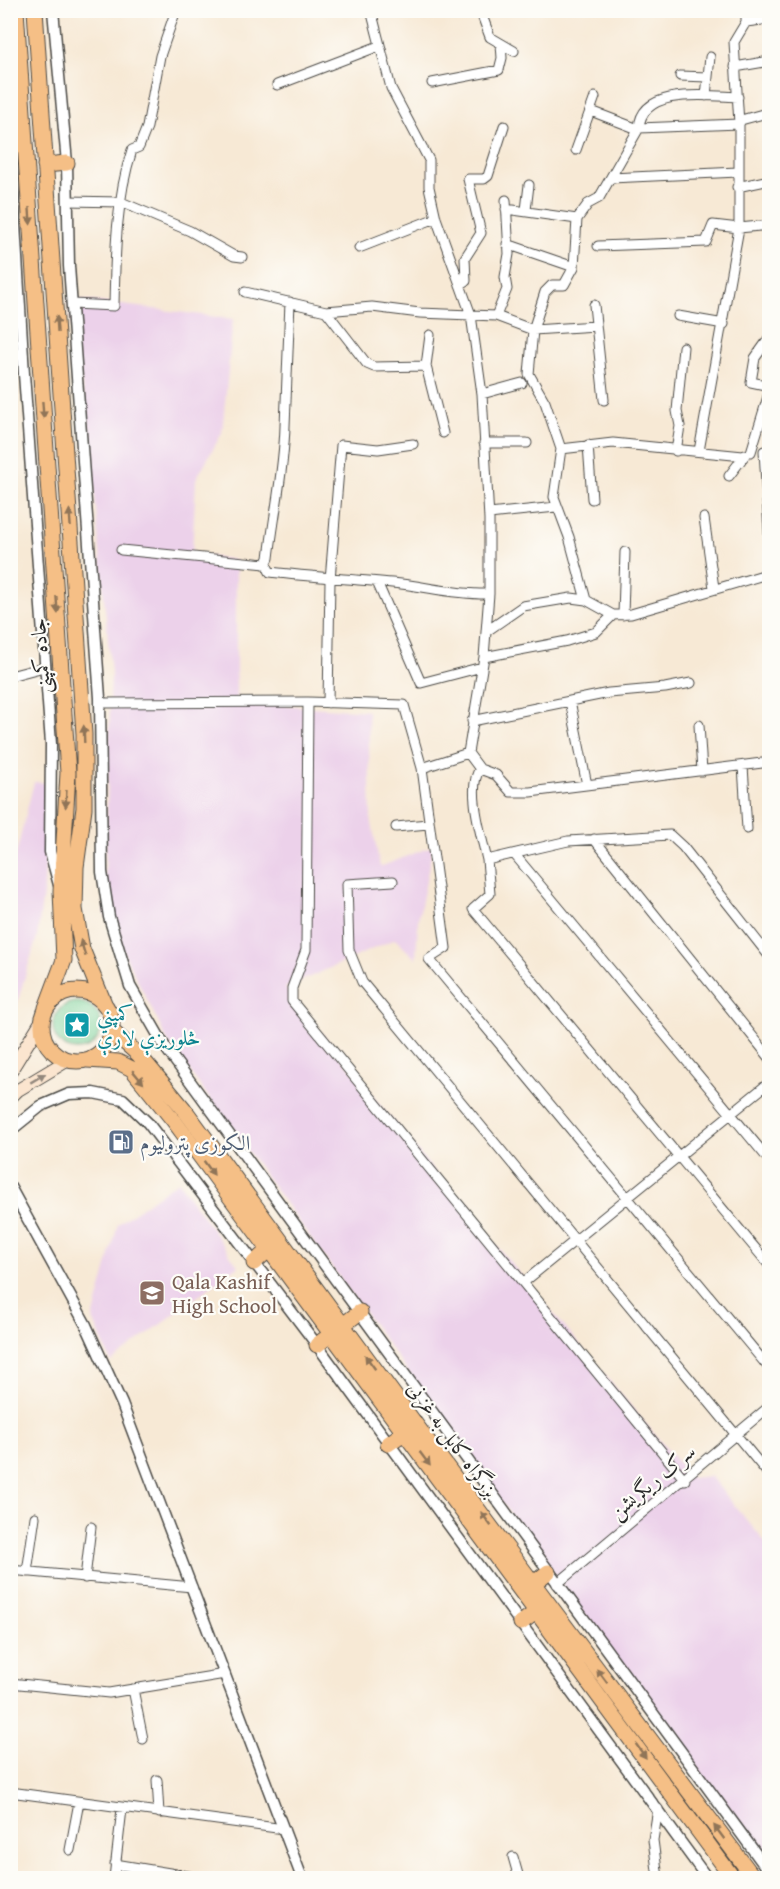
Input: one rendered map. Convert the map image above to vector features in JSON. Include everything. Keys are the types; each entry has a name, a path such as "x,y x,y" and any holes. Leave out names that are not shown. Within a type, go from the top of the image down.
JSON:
{"highway":[{"name":"جاده کمپنی","path":"16,10 68,773 61,891 64,960 44,1014"},
{"name":"جاده کمپنی","path":"35,10 84,734 84,808 76,867 75,909 82,949 104,1003"},
{"path":"45,165 68,163"},
{"path":"74,990 90,993 104,1003 112,1021 112,1031 104,1049 87,1060 68,1060 55,1053 46,1041 44,1014 58,996 74,990"},
{"name":"بزرگراه کابل به غزنی","path":"112,1031 140,1055 184,1109 337,1329 405,1432 516,1571 533,1584 754,1878"},
{"name":"بزرگراه کابل به غزنی","path":"87,1060 118,1062 132,1069 269,1249 337,1329 516,1571 537,1611 733,1878"},
{"path":"254,1263 269,1249"},
{"path":"316,1345 360,1312"},
{"path":"388,1444 405,1432"},
{"path":"533,1584 553,1578"},
{"path":"521,1623 537,1611"}],"main road":[{"path":"10,1072 44,1014"},
{"path":"10,1098 18,1090 68,1060"}],"street":[{"path":"53,10 68,163 72,304 100,704 102,872 108,917 130,986 165,1047 770,1873"},
{"path":"72,304 114,306 121,202 132,150 139,147 147,127 160,56 176,10"},
{"path":"480,10 490,37 514,51"},
{"path":"699,451 724,324 739,228 739,124 734,42 746,22 746,10"},
{"path":"369,11 391,88 429,160 429,187 436,218 471,315 482,394 489,514 489,594 483,662 468,753 480,769 496,776 511,792 530,792 762,763"},
{"path":"746,22 770,20"},
{"path":"432,84 499,70 502,58 501,44"},
{"path":"276,85 379,46"},
{"path":"706,96 710,57"},
{"path":"735,67 770,61"},
{"path":"680,76 708,77"},
{"path":"586,600 569,537 556,507 556,470 561,449 545,402 529,374 533,330 545,292 552,285 564,285 574,267 577,219 588,204 599,198 638,128 640,116 647,106 681,96 738,97"},
{"path":"576,150 595,97"},
{"path":"591,111 638,128 739,124 741,120 770,112"},
{"path":"460,285 466,281 465,258 482,233 468,180 484,179 488,176 504,126"},
{"path":"10,141 16,319 23,354 51,744 50,852 61,891"},
{"path":"611,178 738,172"},
{"path":"738,187 770,180"},
{"path":"526,210 529,185"},
{"path":"68,201 121,202 190,231 227,253 242,257"},
{"path":"496,316 507,289 505,277 509,255 506,204 577,219"},
{"path":"359,248 436,218"},
{"path":"598,246 706,242 713,225 739,228 770,225"},
{"path":"507,244 574,267"},
{"path":"246,292 326,311 372,307 496,316 533,330 596,326"},
{"path":"266,564 269,558 285,427 284,386 288,369 290,302"},
{"path":"594,305 604,400"},
{"path":"326,311 367,364 374,367 426,366"},
{"path":"678,316 724,324"},
{"path":"430,335 426,366 443,433"},
{"path":"729,476 747,454 770,388 751,382 755,358 770,337"},
{"path":"676,451 680,426 677,411 683,348"},
{"path":"10,356 23,354"},
{"path":"482,394 522,383"},
{"path":"484,443 527,443"},
{"path":"561,449 613,443 676,451 747,454 767,451 770,548"},
{"path":"328,703 330,580 342,445 378,449 413,444"},
{"path":"588,445 592,500"},
{"path":"489,514 556,507"},
{"path":"704,518 714,588"},
{"path":"121,550 266,564"},
{"path":"618,615 625,552"},
{"path":"266,564 270,572 330,580 427,587 463,595 489,594"},
{"path":"377,582 421,683 483,662 596,632 618,615 770,573"},
{"path":"487,631 524,606 571,598 586,600 618,615"},
{"path":"10,676 44,667"},
{"path":"472,721 570,700 691,683"},
{"path":"570,700 587,785"},
{"path":"100,704 308,702 404,705 422,768 446,948 429,958 770,1369"},
{"path":"308,702 306,950 292,988 292,1001 684,1480"},
{"path":"699,725 702,771"},
{"path":"422,768 468,753"},
{"path":"742,766 747,829"},
{"path":"480,769 475,775 473,790 487,860 490,894 475,906 473,911 770,1266"},
{"path":"396,827 428,824"},
{"path":"487,860 568,842 670,835 683,848 770,957"},
{"path":"594,839 770,1058"},
{"path":"515,855 770,1161"},
{"path":"393,881 346,884 349,950 362,982 770,1476"},
{"path":"524,1282 770,1082"},
{"path":"10,1131 41,1106 69,1095 93,1093 123,1099 148,1123 316,1345 707,1878"},
{"path":"10,1187 86,1325 122,1404 302,1878"},
{"name":"سرک ریگریشن","path":"553,1578 684,1480 734,1433 770,1406"},
{"path":"27,1572 35,1517"},
{"path":"85,1578 91,1527"},
{"path":"10,1570 192,1587"},
{"path":"10,1683 109,1693 225,1674"},
{"path":"133,1689 143,1739"},
{"path":"157,1780 159,1813"},
{"path":"10,1792 122,1809 284,1829"},
{"path":"70,1850 79,1802"},
{"path":"114,1878 122,1809"},
{"path":"658,1809 654,1840 658,1878"},
{"path":"513,1857 519,1878"},
{"path":"115,1864 200,1878"}],"shaded area":[{"path":"67,298 233,319 222,433 196,479 192,554 236,560 236,702 368,711 371,818 380,867 433,846 418,920 416,959 395,939 285,988 429,1165 691,1478 710,1476 769,1547 769,1870 167,1040 104,913 111,673 88,421"},
{"path":"34,782 49,783 44,887 37,937 11,1023 11,874"},
{"name":"Qala Kashif High School","path":"178,1181 238,1266 111,1362 93,1319 118,1224"}],"green space":[{"path":"77,1002 94,1009 101,1026 94,1043 77,1050 60,1043 53,1026 60,1009"}],"place":[{"name":"کمپني څلوريزې لارې","path":"77,1025"},
{"name":"الکوزی پترولیوم","path":"121,1142"},
{"name":"Qala Kashif High School","path":"152,1293"}]}
